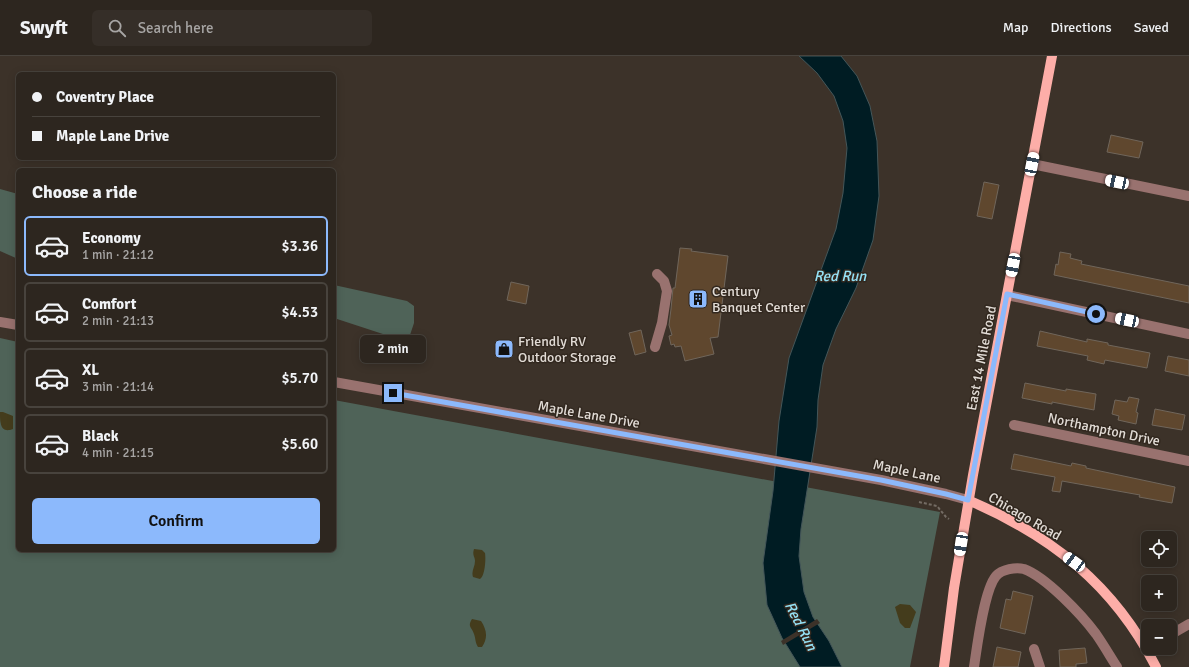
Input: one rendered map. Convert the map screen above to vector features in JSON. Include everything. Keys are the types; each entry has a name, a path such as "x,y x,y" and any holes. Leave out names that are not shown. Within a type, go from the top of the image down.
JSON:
{"main road":[{"name":"East 14 Mile Road","path":"944,667 954,588 968,500 1052,56"},
{"name":"Chicago Road","path":"968,500 1036,535 1074,562 1112,599 1141,638"},
{"name":"Chicago Road","path":"1151,655 1156,667"}],"street":[{"path":"1032,164 1189,196"},
{"path":"655,347 662,323 666,291 664,281 657,274"},
{"path":"1007,294 1189,334"},
{"path":"0,322 16,325"},
{"name":"Maple Lane Drive","path":"336,382 839,472"},
{"name":"Northampton Drive","path":"1014,425 1189,461"},
{"name":"Maple Lane","path":"839,472 968,500"},
{"path":"974,667 989,587 996,575 1006,570 1015,568 1023,569 1035,575 1079,614 1095,634 1117,667"},
{"path":"1177,630 1189,624"},
{"path":"1034,649 1040,667"}],"path":[{"path":"919,502 937,506 942,509 946,517 949,519"}],"green space":[{"path":"0,189 16,193 16,258 0,251"},
{"path":"336,285 407,301 414,306 414,323 410,335 389,336 336,319"},
{"path":"0,338 16,342 16,552 336,552 336,400 940,512 910,667 0,667"}],"sand":[{"path":"0,412 13,416 13,429 5,430 3,428"},
{"path":"474,549 482,550 485,553 484,571 480,579 473,577 475,561 473,553"},
{"path":"900,604 910,605 916,612 910,628 905,628 900,623 895,607"},
{"path":"472,619 481,621 485,628 486,637 482,647 478,647 476,644 470,627"}],"water":[{"name":"Red Run","path":"799,56 841,56 857,76 870,106 877,141 879,196 873,240 856,288 836,329 823,365 818,400 817,427 801,529 799,556 804,592 813,617 829,641 842,667 800,667 782,638 767,605 763,563 773,491 779,421 789,358 836,229 843,193 847,148 843,121 834,96 817,73"}],"pier":[{"path":"817,619 820,623 783,645 781,641"}],"building":[{"path":"1111,135 1143,142 1139,158 1107,152"},
{"path":"984,182 999,185 992,219 977,216"},
{"name":"Century Banquet Center","path":"680,248 728,256 718,337 710,338 714,354 685,361 681,346 675,347 674,344 671,345 669,336 672,335 669,325 673,288 675,288"},
{"path":"1060,252 1071,254 1070,258 1082,261 1081,264 1189,286 1189,303 1054,275 1056,264 1058,265"},
{"path":"511,282 529,286 526,304 507,300"},
{"path":"641,330 646,352 635,355 629,333"},
{"path":"1040,331 1087,342 1087,339 1108,343 1108,345 1150,353 1147,368 1105,360 1104,364 1087,360 1088,356 1037,346"},
{"name":"Friendly RV Outdoor Storage","path":"500,341 510,343 508,357 498,355"},
{"path":"1168,356 1189,360 1189,376 1165,371"},
{"path":"1025,383 1066,391 1066,389 1096,394 1094,410 1022,398"},
{"path":"1129,397 1139,399 1136,412 1138,413 1136,424 1118,420 1119,416 1112,414 1115,400 1127,402"},
{"path":"1155,409 1185,415 1182,430 1152,425"},
{"path":"1014,454 1071,466 1072,463 1086,466 1086,468 1175,487 1172,503 1139,497 1140,495 1062,481 1060,492 1052,491 1055,477 1011,469"},
{"path":"1013,591 1033,596 1025,634 1000,628 1006,599 1011,600"},
{"path":"997,647 1021,652 1018,667 993,667"},
{"path":"1085,648 1087,663 1076,664 1076,667 1060,667 1059,650"}],"place":[{"name":"Century Banquet Center","path":"698,299"},
{"name":"Friendly RV Outdoor Storage","path":"504,349"}],"route":[{"path":"393,393 881,480 968,500 1007,294 1096,314"}]}
